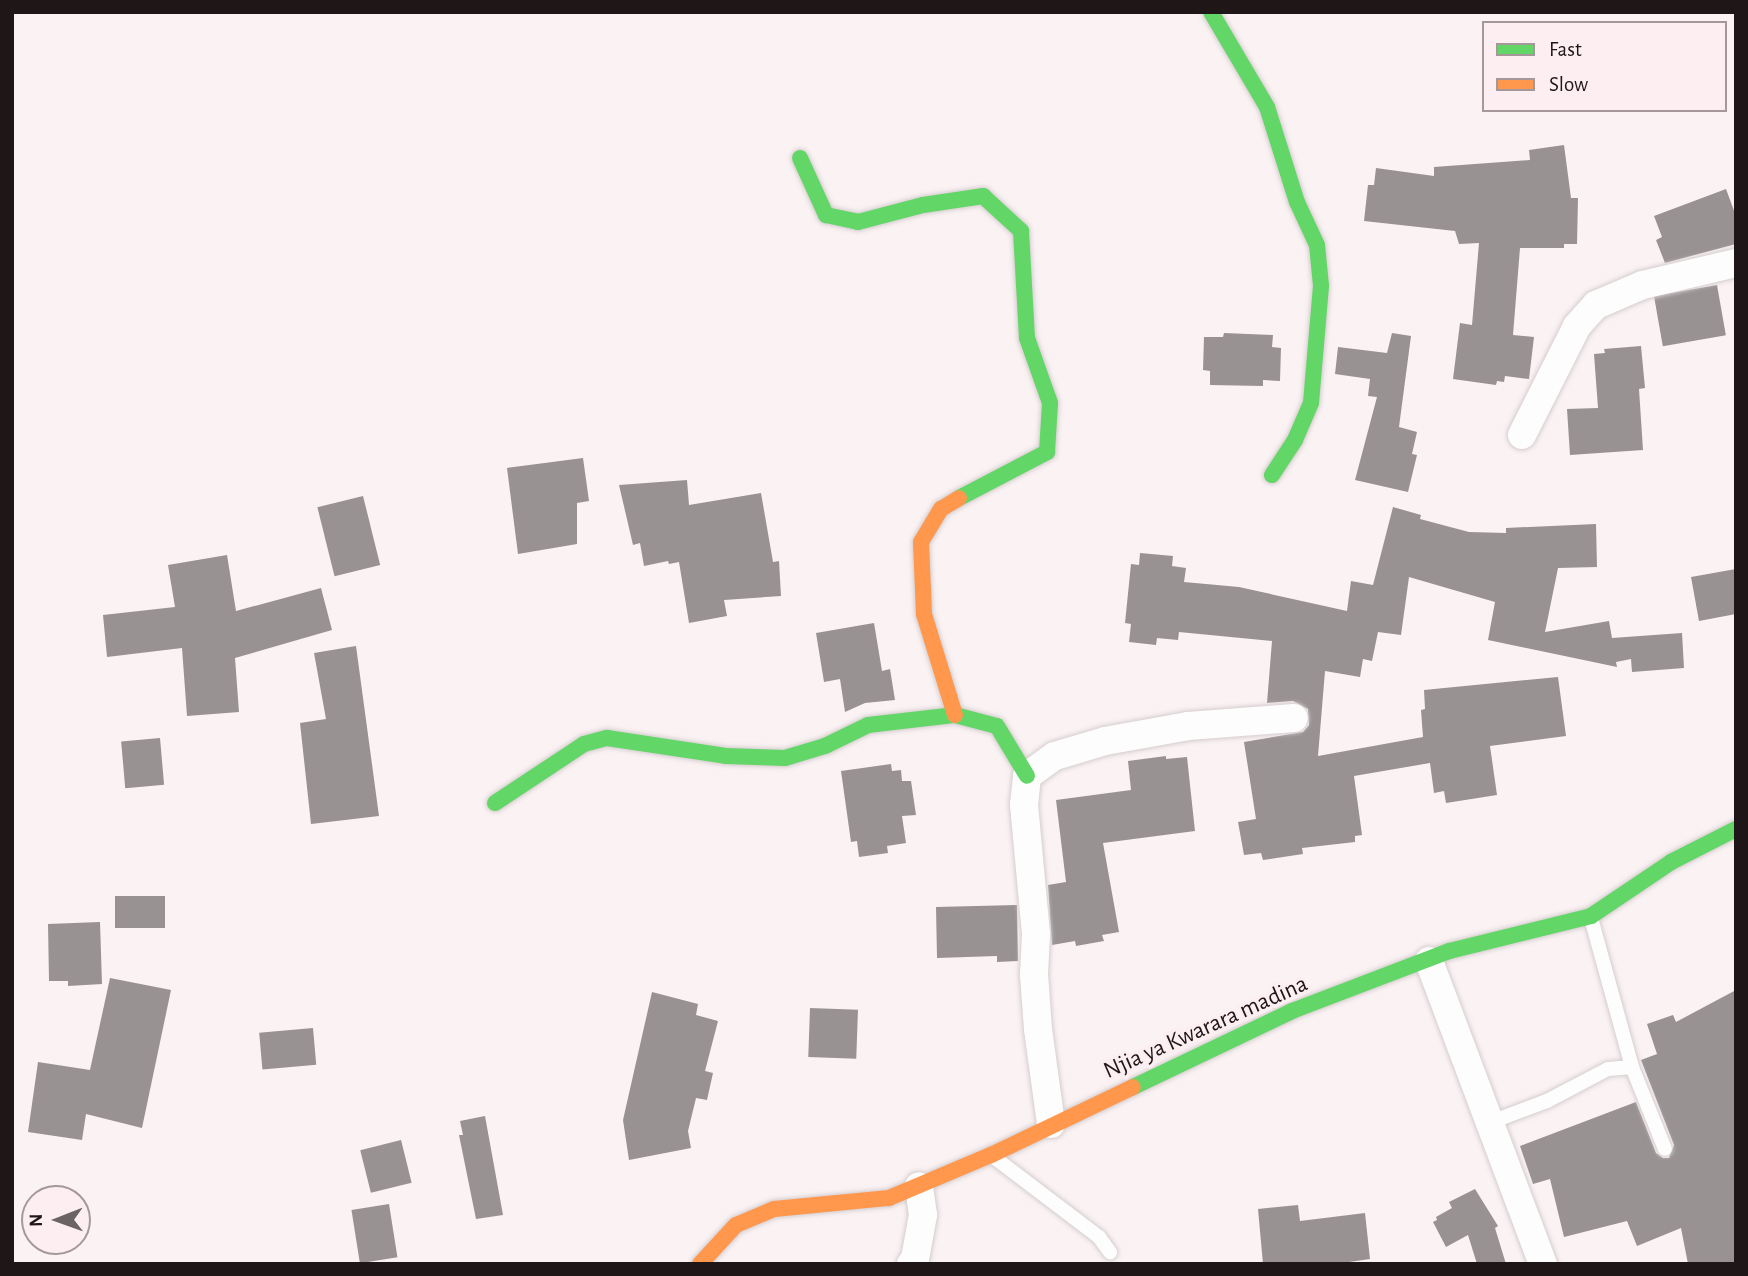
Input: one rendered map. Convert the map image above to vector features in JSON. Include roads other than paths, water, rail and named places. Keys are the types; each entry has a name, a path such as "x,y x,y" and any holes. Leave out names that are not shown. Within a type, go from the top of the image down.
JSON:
{"street":[{"path":"1211,12 1266,107 1297,202 1317,245 1321,286 1311,403 1294,440 1272,475"},
{"path":"800,158 826,215 858,222 923,205 983,196 1021,231 1027,338 1051,404 1047,452 984,482 941,509 921,542 924,614 955,715"},
{"path":"1522,435 1577,326 1595,305 1643,285 1736,263"},
{"path":"495,803 584,744 607,738 726,756 785,758 825,746 868,725 955,715 997,726 1027,776 1024,805 1036,934 1037,1015 1051,1124"},
{"path":"1027,776 1055,756 1105,741 1188,726 1294,718"},
{"name":"Njia ya Kwarara madina","path":"700,1264 736,1225 774,1209 888,1198 991,1155 1292,1011 1429,961 1449,951 1591,916 1671,862 1736,829"},
{"path":"1429,961 1543,1264"},
{"path":"911,1264 915,1259 923,1215 919,1186"}],"lane":[{"path":"1591,916 1632,1067 1665,1149"},
{"path":"1491,1122 1547,1101 1608,1069 1632,1067"},
{"path":"991,1155 1099,1237 1110,1252"}]}
